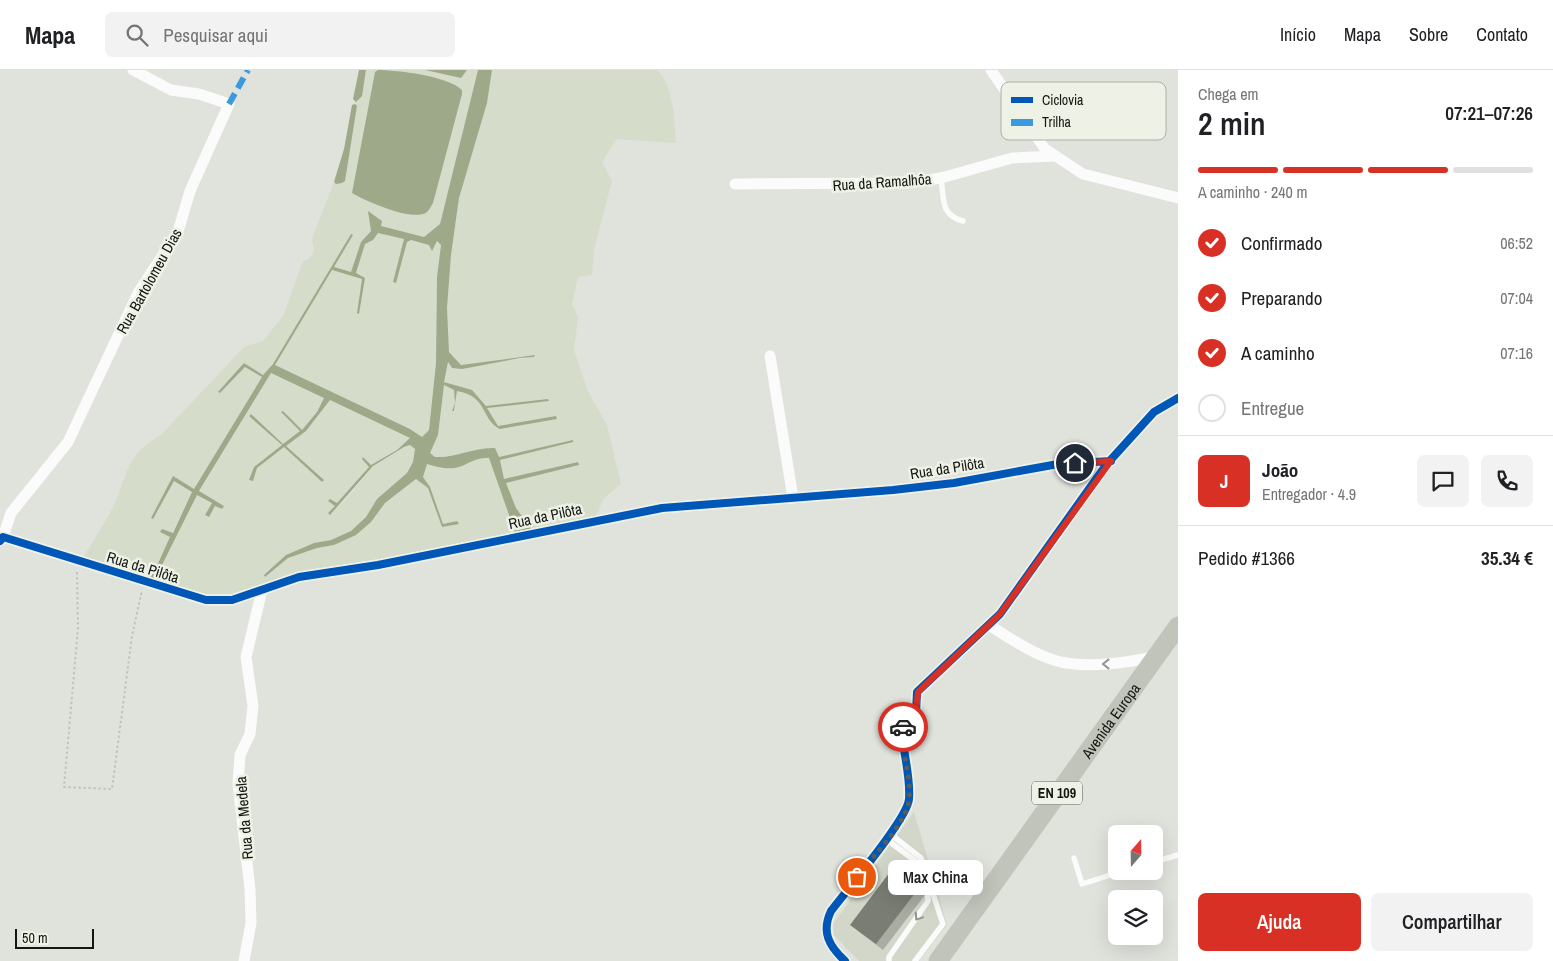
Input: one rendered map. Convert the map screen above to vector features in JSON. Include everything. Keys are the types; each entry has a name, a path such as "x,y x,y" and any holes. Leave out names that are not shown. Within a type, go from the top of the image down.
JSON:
{"main road":[{"name":"Avenida Europa","path":"939,960 1178,626"}],"street":[{"name":"Rua Bartolomeu Dias","path":"2,539 11,513 68,442 138,293 178,232 190,191 229,104 199,94 171,90 133,70"},
{"path":"991,70 1001,85"},
{"path":"1039,140 1045,149 1083,174 1178,198"},
{"name":"Rua da Ramalhôa","path":"735,184 907,184 941,178 1012,158 1056,156"},
{"path":"770,356 793,498"},
{"path":"845,961 830,944 825,933 826,921 831,911 894,830 909,801 902,744 902,727 916,713 918,692 1000,614 1111,461 1154,412 1178,398"},
{"name":"Rua da Pilôta","path":"2,539 206,600 232,600 299,577 378,565 618,515 662,508 902,489 954,483 1058,464 1111,461"},
{"name":"Rua da Medela","path":"244,961 251,923 250,889 238,784 240,756 250,734 253,706 246,657 262,590"},
{"path":"989,625 1017,642 1061,662 1121,664 1154,657"}],"lane":[{"path":"941,178 946,212 952,218 963,221"},
{"path":"894,830 894,837 921,858 943,924 915,961"},
{"path":"883,843 890,842 918,863 929,893 928,901 889,957 889,961"},
{"path":"1163,859 1178,855"},
{"path":"1074,858 1082,884 1108,876"}],"path":[{"path":"77,562 78,628 64,787 112,790 132,636 144,582"}],"shaded area":[{"path":"359,70 366,70 362,96 356,102 353,99"},
{"path":"366,70 378,70 375,72 422,214 428,211 433,203 453,84 391,70 425,70 461,78 467,70 478,70 440,224 424,237 380,226 370,218 371,231 361,242 351,272 333,267 351,234 273,364 263,375 244,363 220,393 245,367 262,377 194,489 173,477 153,519 174,481 192,492 172,533 160,532 171,537 155,570 148,578 83,558 109,515 127,471 136,455 142,448 161,435 244,347 263,341 283,316 303,261 309,259 314,251 312,238 334,182 336,184 345,180 357,107 352,105 361,95"},
{"path":"378,70 397,71 434,78 446,81 462,90 433,203 425,213 416,215 397,212 352,193 375,72"},
{"path":"425,70 467,70 461,78"},
{"path":"478,70 492,70 487,103 459,198 451,255 447,308 449,352 461,365 535,355 534,357 462,369 452,368 448,362 444,382 472,390 486,406 548,399 549,401 487,408 498,426 556,416 557,419 500,429 494,425 479,403 467,394 457,391 454,411 452,411 455,403 454,390 444,385 438,435 430,453 435,457 443,457 480,449 495,448 499,457 573,440 573,442 500,460 504,479 578,462 579,465 506,483 516,508 532,530 515,532 489,458 477,459 455,468 443,468 427,464 423,477 430,487 443,524 457,521 459,524 442,527 428,488 416,479 385,503 371,522 356,535 334,545 317,548 288,558 265,577 264,575 286,555 314,543 331,540 351,531 366,517 377,499 407,473 413,462 415,449 410,445 404,447 373,466 330,515 328,513 335,506 328,501 330,499 337,503 369,467 362,459 363,457 371,465 397,450 410,438 330,400 306,431 286,446 324,480 322,482 284,447 257,468 253,481 249,480 254,467 282,445 249,416 251,414 283,444 300,431 281,412 283,411 302,430 317,412 324,398 271,373 199,491 224,506 222,509 215,506 209,517 205,515 212,503 197,495 159,571 159,581 148,578 155,570 170,537 160,532 162,529 173,533 192,492 174,481 153,519 151,518 173,476 194,489 262,377 245,367 220,393 218,392 244,363 263,375 273,364 351,234 353,235 334,267 351,272 361,242 371,231 368,211 382,221 381,226 424,237 440,224","holes":["378,233 404,239 393,282 396,283 407,242 411,240 429,245 432,251 437,241 441,245 437,277 436,363 429,430 422,437 410,429 275,365 332,270 362,279 357,313 359,314 365,278 356,273 365,244 373,240"]},
{"path":"492,70 657,70 663,77 670,94 675,124 676,143 616,139 602,162 612,181 594,249 592,275 578,277 572,304 578,317 574,350 588,391 607,425 621,484 604,498 596,516 532,530 516,508 505,483 579,465 578,462 504,479 500,460 573,442 499,457 458,455 435,457 430,453 438,435 444,385 454,390 455,403 452,410 455,411 457,391 471,395 481,403 496,427 501,426 498,426 486,408 549,401 548,399 486,406 472,390 444,382 447,362 452,368 534,357 534,355 461,365 449,352 447,308 451,255 459,198 487,103"},
{"path":"355,104 357,106 345,181 336,184 334,182 344,149 352,105"},
{"path":"378,233 404,239 393,282 395,283 407,242 411,240 429,245 432,250 438,241 441,245 437,277 436,363 429,430 422,437 410,429 274,365 332,270 362,279 357,313 359,313 365,278 355,274 365,244 373,240"},
{"path":"271,373 324,397 317,412 302,430 283,411 282,413 301,431 283,444 250,415 282,445 254,467 253,481 257,468 284,447 323,481 286,446 306,431 330,400 410,438 397,450 371,465 363,458 369,467 337,504 330,499 335,506 330,515 348,497 373,466 404,447 410,445 415,449 413,462 407,473 377,499 366,517 351,531 331,540 314,543 286,555 265,577 288,558 317,548 334,545 371,522 385,503 417,479 428,488 442,527 458,524 457,521 443,525 430,487 423,477 427,464 443,468 455,468 477,459 489,458 515,532 519,533 230,594 208,595 159,581 159,571 197,494 212,503 205,515 209,517 215,505 222,509 224,506 199,492"},
{"path":"914,812 947,925 919,961 859,961 834,935 833,924"}],"building":[{"path":"896,864 922,884 876,944 850,925"}],"marked path":[{"path":"229,104 248,70"}],"cycle path":[{"path":"845,961 835,950 828,938 828,919 831,911 888,838 906,808 909,790 902,727 916,713 917,692 1000,614 1106,465 1154,412 1178,398"},
{"path":"0,541 3,537 206,600 232,600 299,577 378,565 662,508 893,490 954,483 1058,464 1111,461"}],"way so far":[{"path":"857,877 901,820 909,801 909,787 902,744 903,727"}],"place":[{"name":"Max China","path":"857,877"}],"route":[{"path":"903,727 916,713 918,692 1000,614 1111,461 1075,463"}]}
